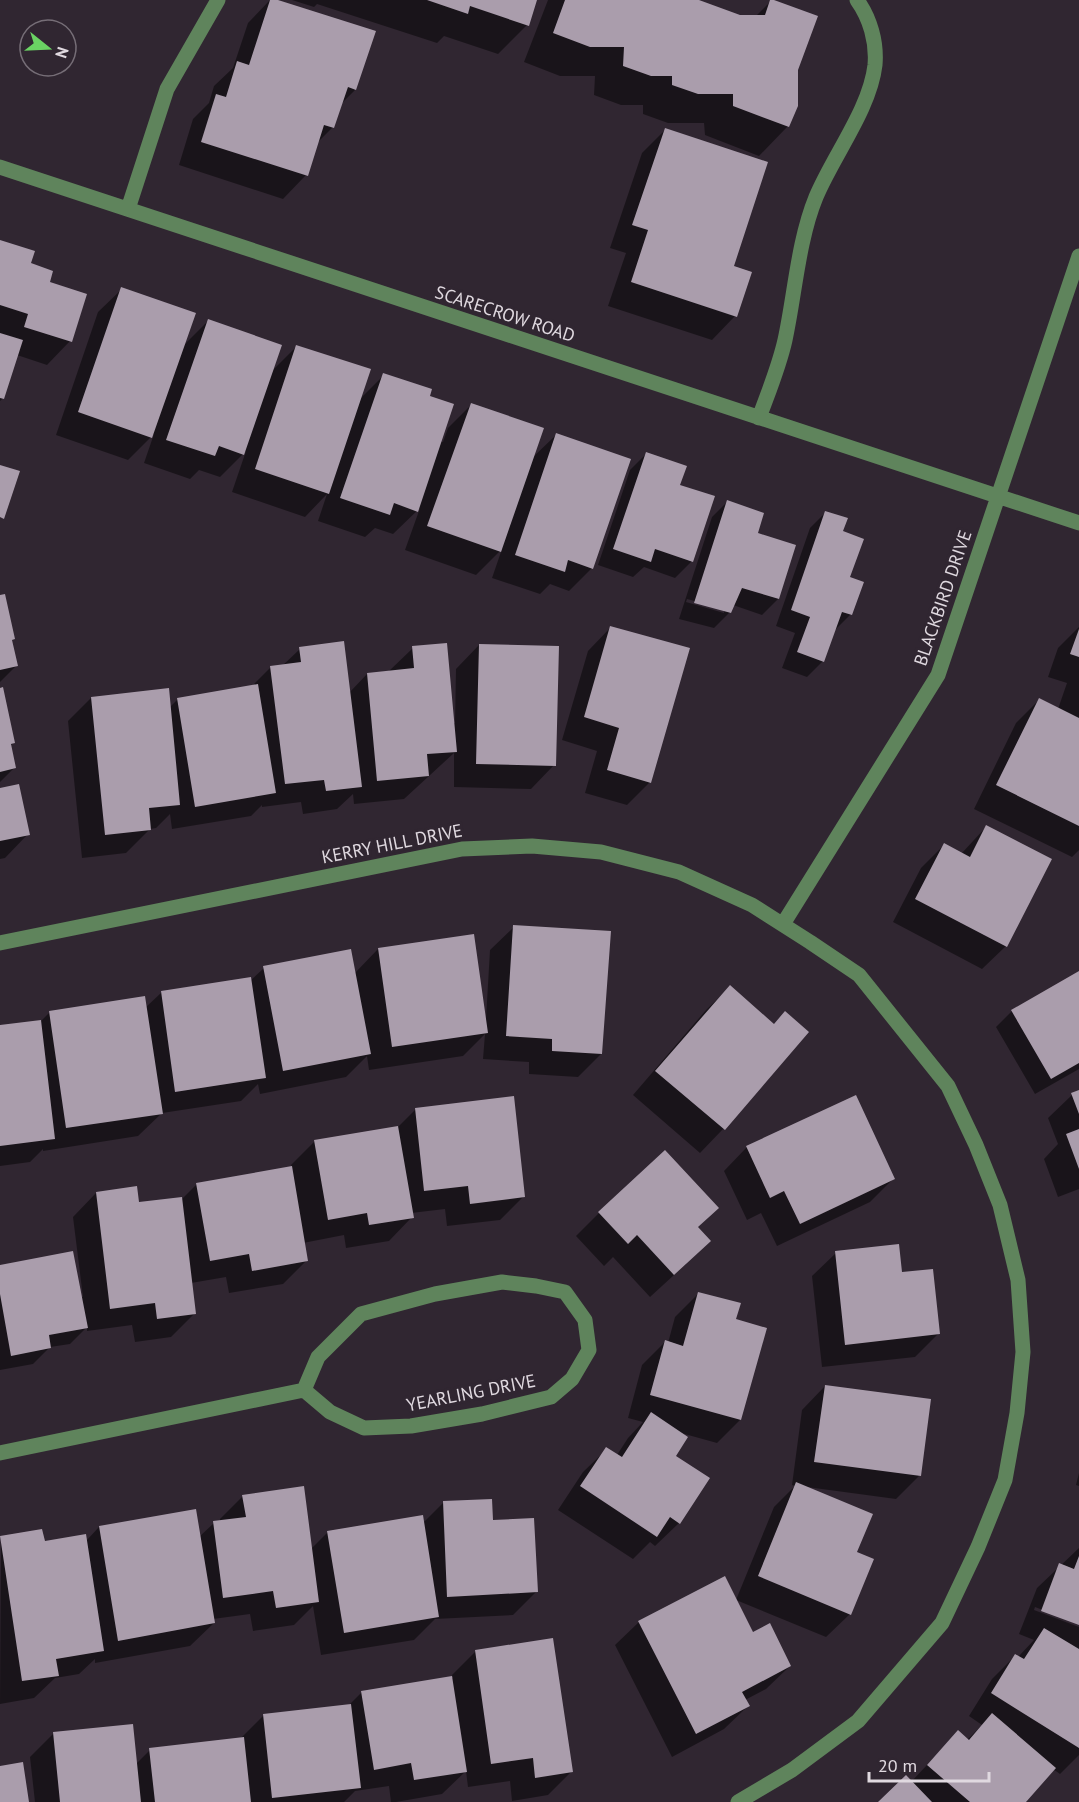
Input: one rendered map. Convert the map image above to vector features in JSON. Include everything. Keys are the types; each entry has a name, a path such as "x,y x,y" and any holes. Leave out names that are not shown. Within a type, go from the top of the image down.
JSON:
{"street":[{"path":"128,209 167,89 218,0"},
{"path":"759,418 784,343 805,234 815,198 870,89 875,63 873,35 864,9 857,0"},
{"name":"SCARECROW ROAD","path":"0,166 1079,524"},
{"name":"BLACKBIRD DRIVE","path":"783,924 938,675 1079,256"},
{"name":"KERRY HILL DRIVE","path":"0,944 462,849 532,846 601,852 679,872 752,904 859,975 948,1086 976,1145 999,1205 1018,1280 1023,1352 1017,1413 1005,1480 978,1547 942,1623 858,1721 792,1770 738,1802"},
{"name":"YEARLING DRIVE","path":"502,1281 536,1286 565,1292 585,1320 590,1350 572,1379 551,1397 482,1414 411,1426 364,1428 330,1412 304,1390 318,1357 361,1314 435,1294 502,1281"},
{"path":"0,1453 304,1390"}],"building":[{"path":"270,0 278,0 376,31 356,90 348,87 334,128 324,125 308,176 201,142 216,94 226,97 237,61 249,65"},
{"path":"427,0 537,0 529,26 470,6 468,14"},
{"path":"565,0 699,0 740,15 765,15 770,0 774,0 818,16 798,70 798,106 789,127 733,106 733,94 698,94 672,85 672,76 651,76 623,66 624,47 590,47 553,33"},
{"path":"665,128 768,162 734,266 752,272 737,317 631,282 648,230 632,225"},
{"path":"0,240 35,251 31,263 53,271 50,282 87,294 72,342 24,327 28,314 0,305"},
{"path":"121,287 196,313 152,438 78,412"},
{"path":"208,319 282,345 244,455 219,446 215,456 166,440"},
{"path":"0,333 23,340 4,399 0,398"},
{"path":"296,345 371,369 329,494 255,469"},
{"path":"383,373 432,389 430,396 454,404 418,512 394,503 390,515 340,498"},
{"path":"471,403 544,428 501,552 427,526"},
{"path":"556,433 631,459 593,569 568,560 565,572 515,555"},
{"path":"646,452 687,466 680,485 715,496 693,562 655,549 651,562 613,549"},
{"path":"0,465 20,471 4,519 0,517"},
{"path":"727,500 764,513 758,533 796,545 779,599 742,588 731,613 694,603"},
{"path":"825,511 848,518 843,531 864,539 850,577 864,582 852,615 842,612 824,662 797,652 810,617 791,610"},
{"path":"5,594 15,639 12,640 18,666 0,670 0,595"},
{"path":"610,626 690,648 651,783 607,770 619,728 584,717"},
{"path":"1079,629 1079,657 1070,654"},
{"path":"344,641 362,787 326,791 324,780 285,784 270,666 301,662 299,647"},
{"path":"447,643 457,752 427,754 429,776 377,781 367,673 414,668 412,646"},
{"path":"479,644 559,646 556,766 476,764"},
{"path":"258,684 276,793 195,807 177,698"},
{"path":"3,687 15,743 11,744 16,768 0,772 0,688"},
{"path":"169,688 180,805 149,808 151,830 105,835 91,697"},
{"path":"1039,698 1079,718 1079,826 996,785"},
{"path":"19,784 30,835 0,841 0,788"},
{"path":"986,825 1052,859 1007,947 915,899 944,843 970,857"},
{"path":"513,925 611,931 602,1054 552,1051 552,1039 506,1036"},
{"path":"474,934 488,1033 392,1047 378,948"},
{"path":"351,949 371,1054 283,1071 263,966"},
{"path":"1079,971 1079,1063 1051,1079 1011,1010"},
{"path":"251,977 266,1078 175,1092 161,991"},
{"path":"730,985 774,1024 785,1011 809,1032 725,1130 655,1071"},
{"path":"145,996 163,1114 66,1128 49,1011"},
{"path":"41,1020 55,1139 0,1146 0,1025"},
{"path":"1079,1090 1079,1114 1071,1093"},
{"path":"856,1095 895,1179 800,1224 784,1191 770,1198 746,1146"},
{"path":"514,1096 525,1197 470,1204 468,1186 424,1191 415,1108"},
{"path":"398,1126 414,1218 369,1225 367,1213 328,1220 314,1140"},
{"path":"1079,1129 1079,1169 1066,1134"},
{"path":"665,1150 719,1208 698,1227 711,1241 674,1275 637,1235 628,1244 598,1212"},
{"path":"292,1166 308,1261 252,1271 249,1254 210,1261 196,1183"},
{"path":"137,1186 139,1202 182,1197 196,1314 157,1319 155,1303 110,1309 96,1192"},
{"path":"899,1244 902,1272 933,1269 940,1334 845,1345 835,1251"},
{"path":"73,1251 88,1328 49,1335 51,1348 11,1356 0,1294 0,1265"},
{"path":"698,1292 741,1303 736,1319 767,1328 741,1420 650,1395 665,1340 683,1346"},
{"path":"825,1385 931,1399 921,1476 814,1462"},
{"path":"651,1412 688,1437 676,1456 710,1478 680,1524 670,1517 657,1537 580,1486 606,1447 622,1457"},
{"path":"796,1482 873,1514 857,1552 874,1559 851,1615 758,1576"},
{"path":"304,1486 319,1602 276,1608 273,1591 223,1598 213,1521 246,1517 242,1495"},
{"path":"492,1499 493,1520 534,1518 538,1592 447,1597 443,1501"},
{"path":"196,1509 215,1623 118,1641 99,1526"},
{"path":"423,1515 439,1617 344,1633 327,1531"},
{"path":"42,1529 45,1541 86,1534 104,1651 56,1659 59,1676 22,1681 0,1536"},
{"path":"1079,1556 1079,1625 1041,1611 1059,1563 1074,1569"},
{"path":"725,1576 753,1632 770,1623 791,1666 742,1692 750,1706 696,1734 638,1621"},
{"path":"1044,1628 1079,1649 1079,1748 991,1693 1015,1654 1024,1659"},
{"path":"553,1638 573,1772 535,1778 533,1758 491,1764 475,1650"},
{"path":"452,1676 467,1772 414,1780 411,1763 374,1770 361,1691"},
{"path":"351,1704 361,1788 272,1798 263,1714"},
{"path":"992,1713 1056,1768 1026,1802 970,1802 927,1765 958,1730 969,1740"},
{"path":"133,1724 141,1802 60,1802 53,1732"},
{"path":"244,1737 251,1802 155,1802 149,1748"},
{"path":"23,1762 29,1802 0,1802 0,1766"},
{"path":"906,1775 932,1802 878,1802"}]}
